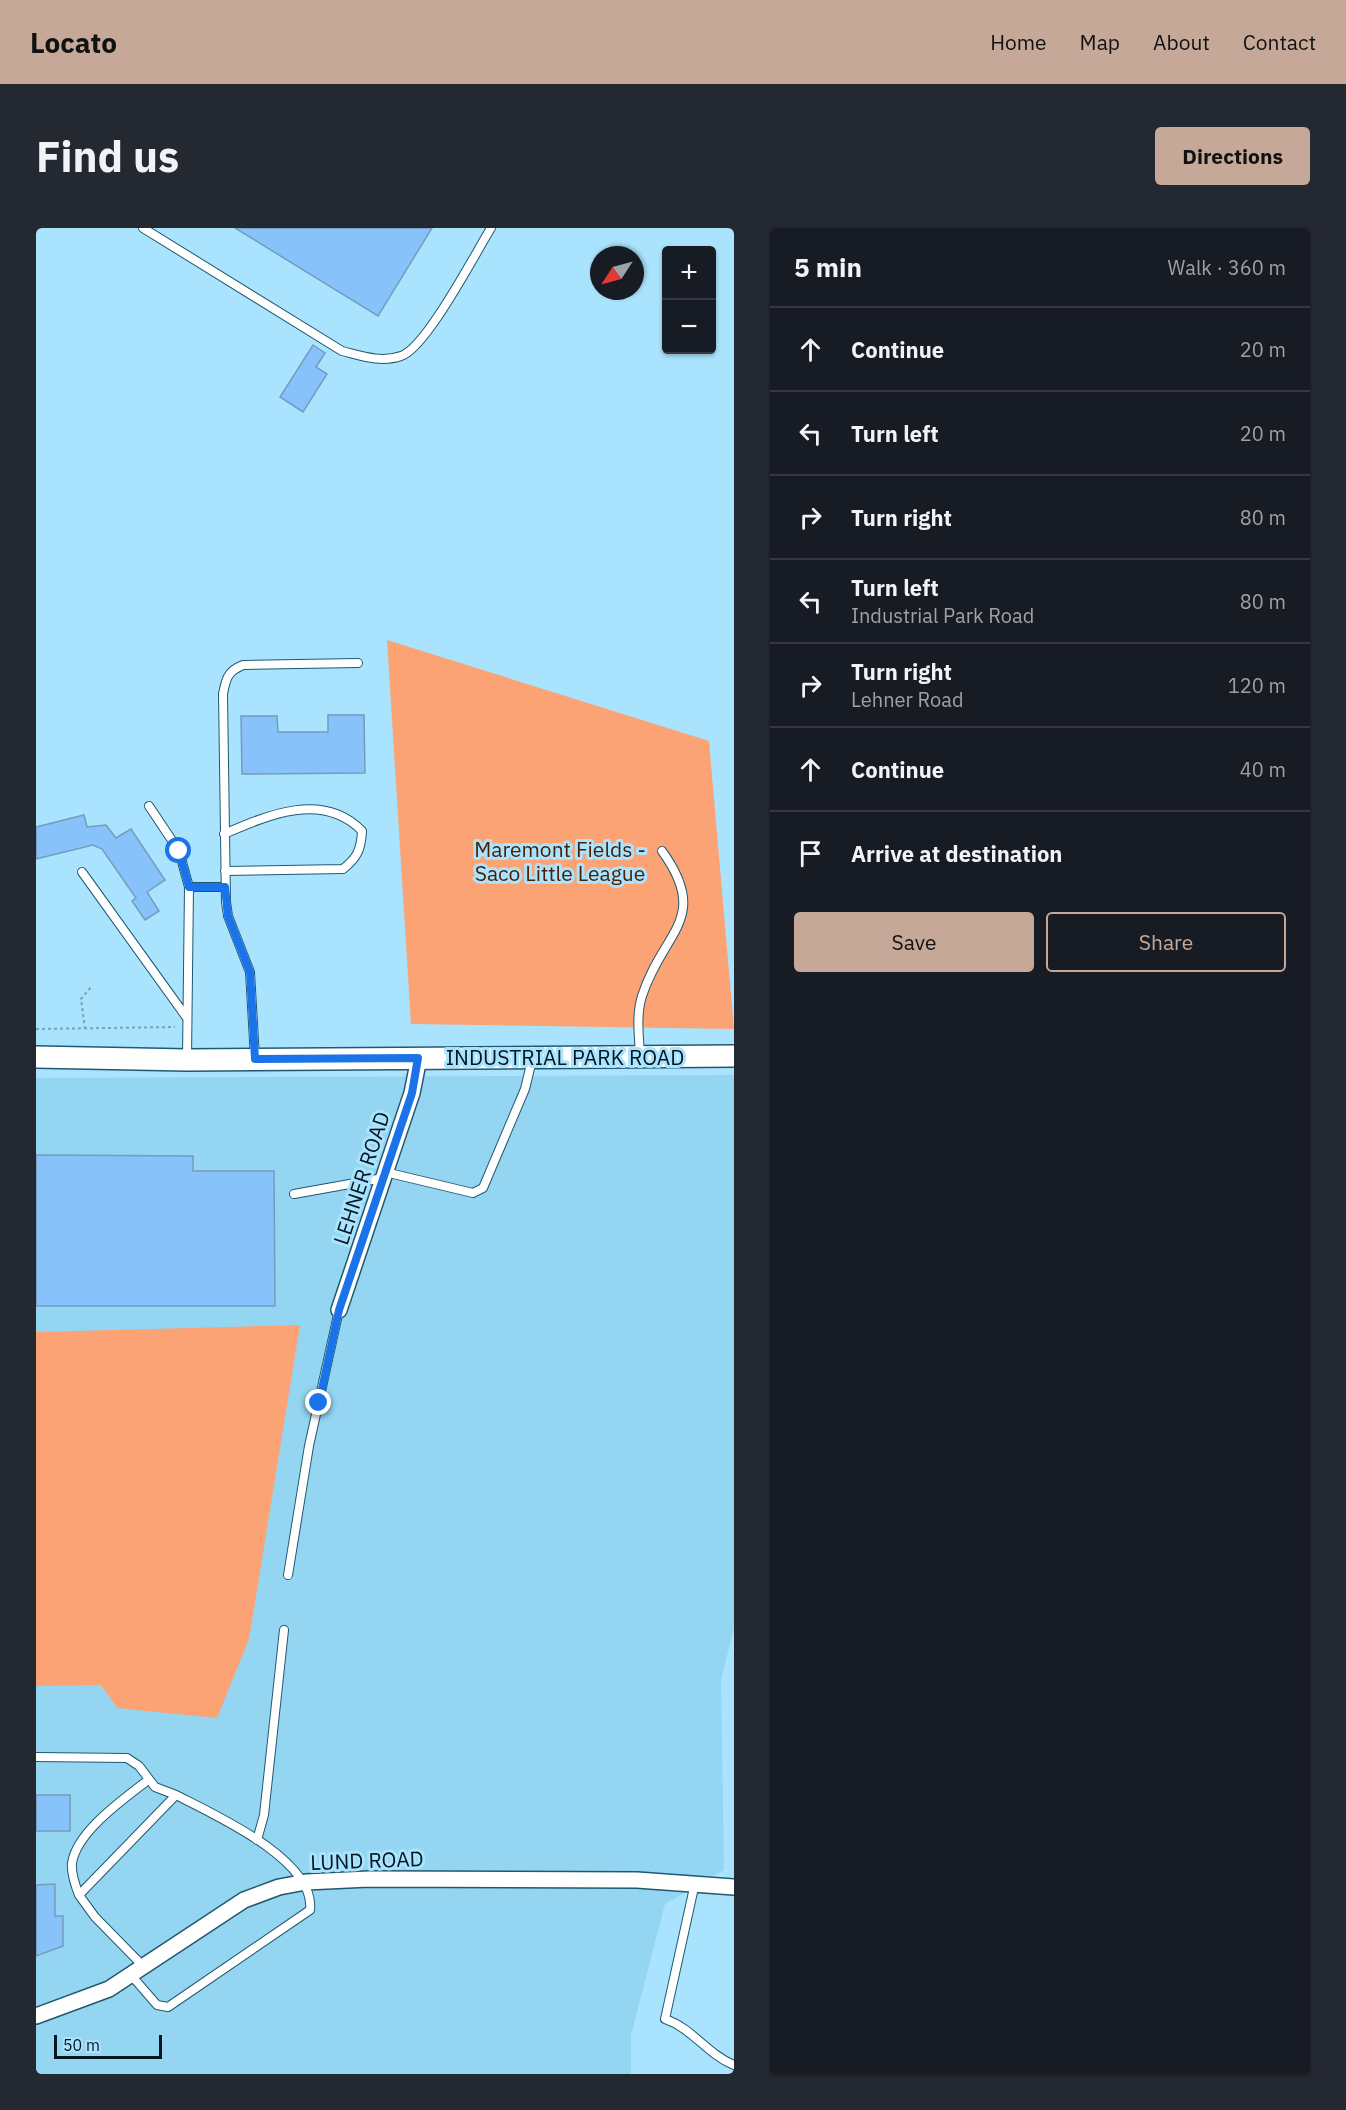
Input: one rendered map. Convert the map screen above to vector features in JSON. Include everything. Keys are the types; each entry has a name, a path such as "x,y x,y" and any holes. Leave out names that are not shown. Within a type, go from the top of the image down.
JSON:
{"main road":[{"name":"INDUSTRIAL PARK ROAD","path":"36,1057 255,1059 734,1056"}],"street":[{"name":"LEHNER ROAD","path":"339,1310 412,1093 418,1058"},
{"name":"LUND ROAD","path":"36,2016 99,1993 137,1971 244,1900 279,1887 306,1882 381,1879 637,1880 734,1887"}],"lane":[{"path":"143,228 342,351 373,359 403,356 412,349 430,328 491,228"},
{"path":"255,1059 250,972 228,916 225,887 223,694 226,679 231,670 243,665 358,663"},
{"path":"149,806 179,851 189,887 187,1059"},
{"path":"224,834 278,812 302,809 329,812 351,820 362,831 362,846 356,859 343,869 225,871"},
{"path":"640,1057 638,1021 642,996 679,922 685,903 680,878 662,851"},
{"path":"82,872 187,1018"},
{"path":"189,887 225,887"},
{"path":"294,1194 384,1175 473,1192 483,1188 525,1089 532,1057"},
{"path":"288,1575 309,1446 339,1310"},
{"path":"257,1840 264,1815 284,1630"},
{"path":"36,1757 127,1758 139,1766 155,1786 176,1795 257,1840 286,1861 306,1882 311,1903 310,1910 168,2007 157,2006 137,1971 78,1895 72,1868 77,1849 108,1812 148,1780"},
{"path":"78,1895 176,1795"},
{"path":"695,1883 665,2019 685,2028 713,2054 734,2065"}],"path":[{"path":"85,1029 81,999 91,987"},
{"path":"36,1029 187,1027"}],"shaded area":[{"path":"734,1075 734,1628 721,1680 724,1870 665,1904 631,2035 631,2074 36,2074 36,1078"}],"green space":[{"name":"Maremont Fields - Saco Little League","path":"387,640 709,741 734,1029 411,1024"},
{"path":"300,1325 249,1639 217,1718 117,1708 101,1685 36,1686 36,1332"}],"building":[{"path":"235,228 432,228 378,316"},
{"path":"313,345 325,353 316,367 327,374 303,412 280,397"},
{"path":"328,715 364,715 365,773 242,774 241,716 277,716 278,732 328,732"},
{"path":"84,815 87,827 106,825 116,838 131,829 165,880 147,892 159,911 145,920 132,901 136,898 102,849 93,845 36,859 36,827"},
{"path":"36,1155 193,1156 193,1171 274,1171 275,1306 36,1306"},
{"path":"36,1795 70,1795 70,1831 36,1831"},
{"path":"55,1884 55,1916 63,1916 63,1946 36,1956 36,1885"}],"route":[{"path":"179,851 189,887 225,887 228,916 250,972 255,1059 418,1058 412,1093 339,1310 319,1403"}]}
